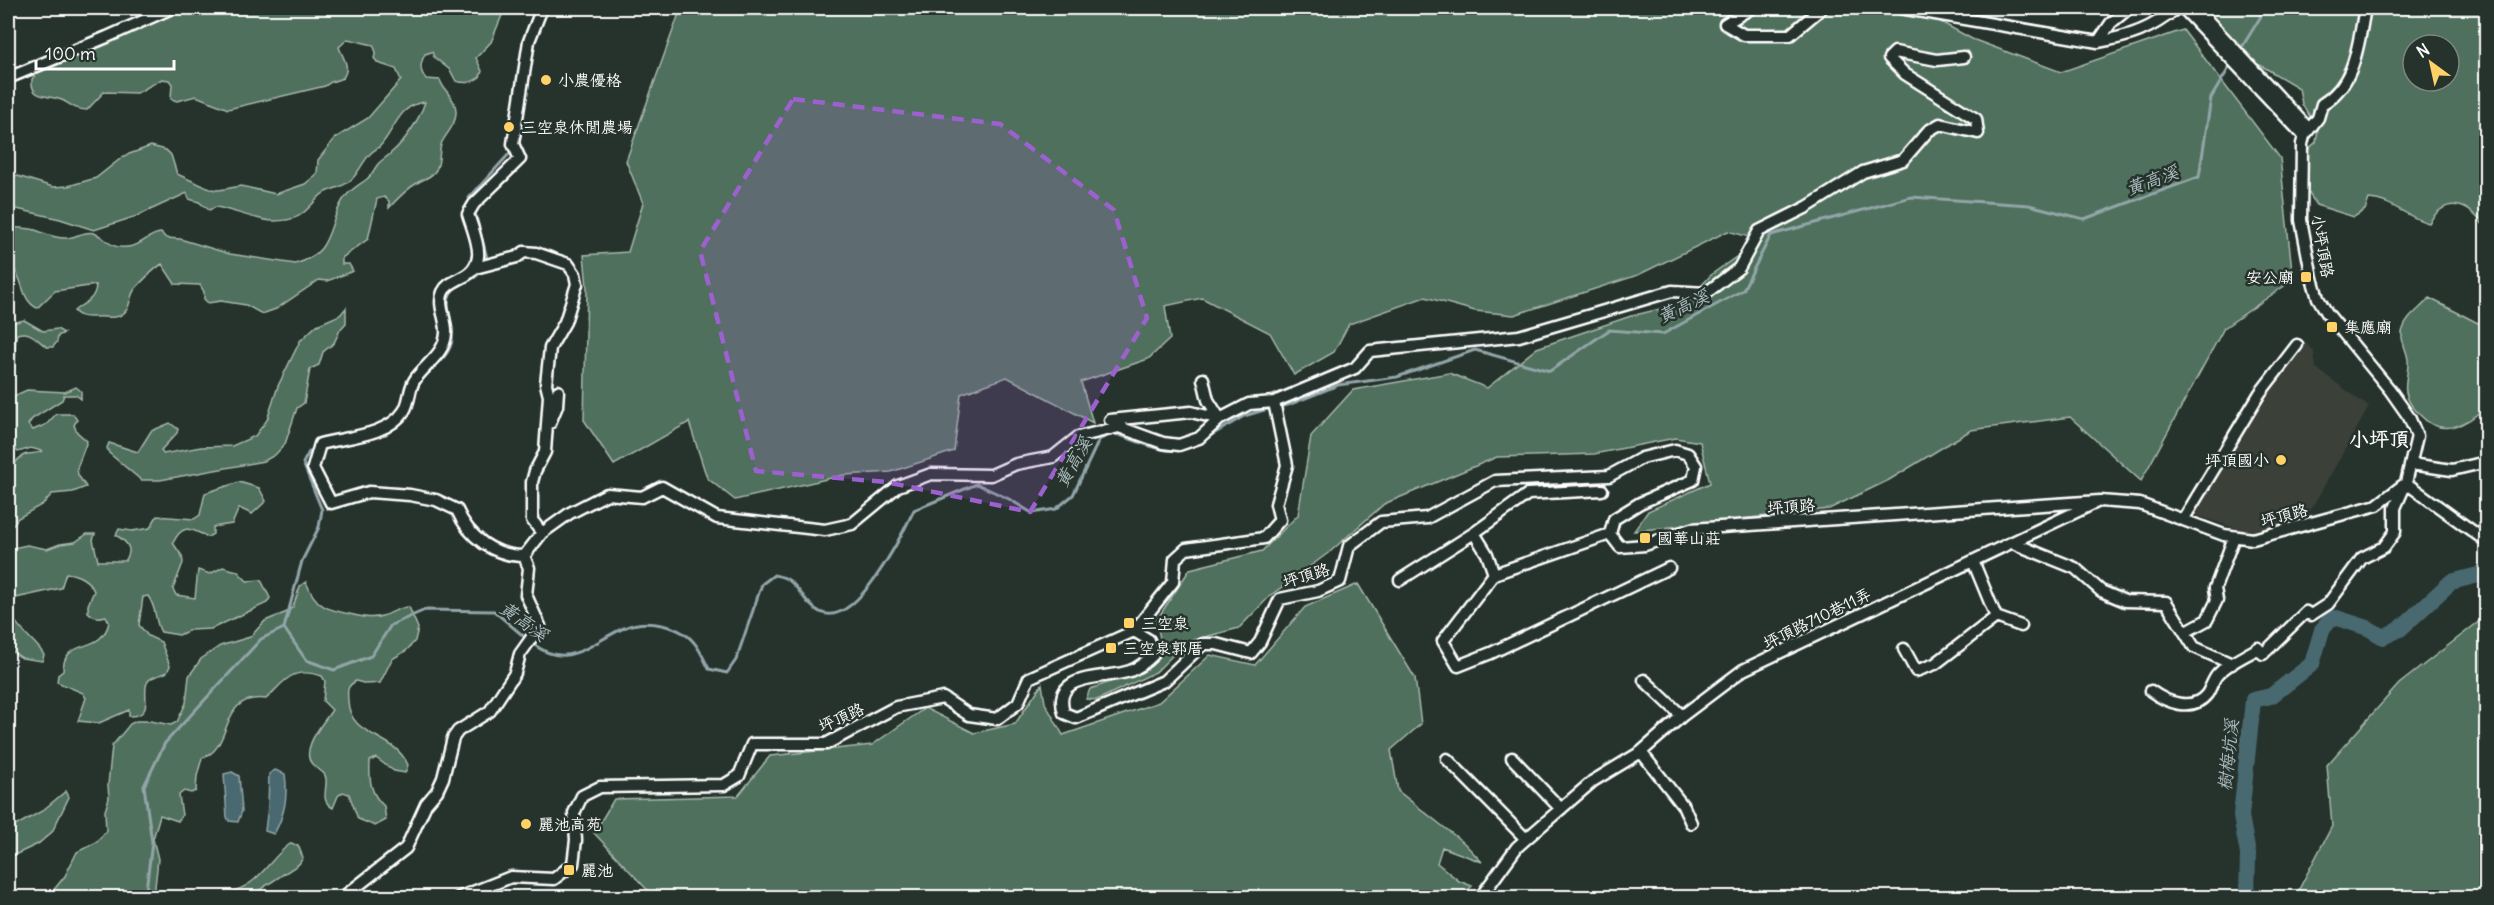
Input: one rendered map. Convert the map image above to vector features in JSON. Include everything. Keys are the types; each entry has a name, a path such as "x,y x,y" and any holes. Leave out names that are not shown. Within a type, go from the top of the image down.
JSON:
{"street":[{"path":"8,78 107,38 172,8"},
{"path":"524,556 510,556 496,552 463,524 457,510 436,500 410,495 369,492 331,503 313,468 320,444 384,428 394,422 409,402 410,385 440,352 446,333 442,306 443,293 450,283 465,277 475,268 480,256 468,214 474,204 520,159 513,144 529,41 542,8"},
{"path":"1751,8 1725,24 1744,35 1790,35 1822,8"},
{"path":"1900,8 2098,42 2127,37 2158,23 2177,8"},
{"path":"2098,42 2110,22 2129,8"},
{"path":"2183,8 2306,132"},
{"path":"2196,8 2306,132"},
{"name":"小坪頂路","path":"2232,664 2258,648 2264,654 2306,612 2311,615 2328,604 2362,558 2384,547 2395,532 2396,508 2406,483 2417,436 2409,417 2390,390 2327,313 2318,298 2301,220 2306,132 2318,118 2322,104 2336,95 2355,62 2365,8"},
{"path":"524,556 542,533 570,513 607,494 642,497 662,487 717,518 825,530 852,524 898,486 930,474 991,475 1016,464 1053,457 1078,437 1119,428 1163,443 1179,445 1199,438 1220,419 1249,404 1274,402 1355,368 1370,351 1519,336 1672,291 1706,293 1739,268 1759,231 1806,207 1863,172 1904,160 1928,131 1940,124 1978,133 1977,119 1905,74 1888,58 1895,51 1937,60 1964,57"},
{"path":"475,268 517,257 524,252 536,253 568,264 575,273 577,284 565,322 550,348 546,384 549,396 545,452 532,482 532,520 542,533"},
{"path":"2183,520 2260,393 2297,345"},
{"path":"1203,379 1208,400 1220,419"},
{"path":"546,432 557,406 558,391"},
{"path":"1134,631 1173,582 1175,559 1186,549 1264,538 1280,520 1276,504 1287,465 1274,402"},
{"path":"1110,420 1191,412 1220,419"},
{"name":"坪頂路","path":"458,897 511,877 554,879 573,864 576,840 574,813 582,796 600,787 724,785 738,776 752,744 826,744 896,707 943,698 969,715 997,719 1017,703 1029,678 1134,631 1149,640 1153,655 1143,665 1129,672 1076,681 1063,690 1060,701 1064,713 1076,718 1164,681 1203,644 1216,644 1251,653 1260,642 1280,599 1318,591 1340,581 1349,546 1381,522 1427,518 1496,481 1610,476 1642,458 1675,450 1688,454 1696,466 1693,480 1640,503 1614,519 1610,534 1620,547 1645,545 1691,529 2100,501 2140,504 2234,537 2253,539 2377,505 2406,483"},
{"path":"2411,465 2452,470 2487,462"},
{"path":"2406,483 2487,541"},
{"path":"1400,580 1474,533 1528,494 1602,490"},
{"name":"坪頂路710巷11弄","path":"1480,897 1517,847 1593,781 1641,752 1682,716 1743,670 2100,501"},
{"path":"2066,519 2070,502"},
{"path":"1474,533 1487,554 1494,574"},
{"path":"1610,534 1494,574 1443,641 1458,666 1491,653 1669,568"},
{"path":"2185,633 2207,620 2217,600 2215,588 2234,537"},
{"path":"2013,543 2074,568 2101,591 2125,601 2166,602 2194,647 2232,664"},
{"path":"342,897 406,848 426,804 437,791 443,778 453,738 458,731 490,711 515,673 520,654 540,626 526,595 529,568 524,556"},
{"path":"1973,561 1996,617 2021,626"},
{"path":"1904,649 1916,671 1935,664 1996,617"},
{"path":"2151,691 2165,701 2176,704 2194,703 2206,696 2217,674 2232,664"},
{"path":"1644,680 1682,716"},
{"path":"1641,752 1684,807 1691,823"},
{"path":"1512,758 1561,809"},
{"path":"1447,759 1526,839"}],"highlighted area":[{"path":"793,99 1000,124 1114,210 1147,318 1030,512 886,482 756,471 700,251"}],"shaded area":[{"name":"坪頂國小","path":"2301,338 2314,351 2316,368 2369,407 2305,520 2251,533 2188,513"}],"green space":[{"path":"184,8 306,8 319,12 325,8 505,8 491,42 476,58 482,71 477,79 468,82 456,81 450,70 434,57 432,52 425,54 421,64 422,73 426,79 440,80 456,108 455,121 442,142 438,167 432,175 410,188 389,208 389,201 384,197 377,199 368,239 342,258 342,264 349,264 353,271 327,281 319,280 276,309 262,314 246,305 221,301 208,303 204,299 204,292 200,285 175,284 162,264 135,289 128,308 119,316 86,317 74,311 94,295 96,285 55,291 37,308 25,295 14,269 8,269 8,226 31,229 62,238 91,232 112,245 121,247 137,245 161,233 166,238 180,239 230,254 295,264 308,259 323,246 345,197 369,177 380,162 402,142 412,129 425,102 416,104 403,112 380,146 368,156 352,179 323,193 306,211 283,221 268,221 216,207 209,210 199,202 189,199 187,193 137,216 94,230 60,219 8,207 8,173 53,187 68,186 96,178 124,156 151,146 166,150 171,155 177,174 210,189 219,190 241,186 276,194 305,184 317,174 318,160 335,138 368,118 401,80 396,69 378,63 374,58 376,52 373,45 348,39 339,47 346,66 343,78 325,86 228,109 196,96 177,101 171,99 172,84 169,80 162,79 137,93 104,92 87,110 59,99 42,96 34,91 32,79 37,73"},
{"path":"681,8 1915,8 1972,39 2061,72 2183,30 2280,158 2293,280 2224,328 2141,481 2070,417 1971,430 1889,480 1829,509 1634,531 1648,511 1710,483 1700,442 1675,438 1594,454 1497,457 1384,504 1331,551 1271,595 1239,628 1186,642 1156,672 1097,700 1086,699 1090,689 1147,669 1163,651 1156,621 1190,569 1262,551 1298,515 1311,436 1353,390 1449,373 1487,388 1537,348 1631,316 1685,303 1712,274 1760,240 1728,231 1638,275 1514,315 1475,311 1425,297 1349,324 1334,352 1294,375 1270,333 1202,298 1165,306 1170,339 1148,359 1081,382 1093,423 1007,377 961,394 954,451 891,472 844,475 735,500 707,478 689,422 614,465 584,420 587,287 584,255 628,252 643,203 626,161"},
{"path":"2207,8 2486,8 2486,229 2473,213 2458,206 2443,208 2429,223 2377,200 2369,199 2365,210 2354,217 2316,205 2301,180 2306,151 2316,142 2318,129 2302,104 2299,88 2260,65 2241,60 2210,25"},
{"path":"2429,298 2478,323 2486,316 2486,406 2471,419 2454,427 2445,428 2428,422 2411,405 2406,392 2408,360 2402,333 2408,320"},
{"path":"346,308 346,323 334,343 323,352 319,365 310,369 304,403 297,408 285,444 275,455 264,461 160,480 141,480 109,453 107,448 109,443 138,452 151,431 170,423 178,429 161,450 163,454 201,447 232,446 255,436 267,420 278,386 300,341 317,325 340,315"},
{"path":"24,320 43,331 57,329 64,333 58,336 53,347 47,347 34,336 26,333 17,334 14,366 8,375 8,324"},
{"path":"76,387 81,391 81,399 76,395 64,395 62,400 32,419 28,425 33,430 47,424 56,414 73,414 77,420 74,425 77,432 87,441 77,468 78,475 86,487 73,492 52,494 43,504 18,518 8,531 7,490 12,469 24,455 42,451 31,448 18,452 14,448 8,412 8,394 14,396 27,390 65,392"},
{"path":"239,482 259,488 266,501 252,514 239,508 232,524 213,527 213,534 208,537 188,529 180,532 173,543 182,556 183,563 173,589 176,595 195,598 198,570 210,574 223,567 237,571 247,581 261,580 270,598 267,603 211,629 190,630 179,635 161,632 151,601 148,596 143,597 139,625 148,636 161,642 170,666 167,672 150,679 146,689 145,707 138,715 129,716 129,710 99,723 78,721 86,698 83,693 57,682 58,675 63,671 69,653 99,639 109,622 106,616 96,617 88,612 88,605 94,591 89,584 79,576 66,573 61,588 16,598 12,606 15,621 44,655 42,661 22,658 9,650 8,549 27,545 47,549 75,542 87,534 95,534 93,540 98,561 125,561 129,549 126,543 116,535 119,529 132,531 150,528 157,516 194,519 200,515 205,493"},
{"path":"306,582 319,603 345,613 371,618 409,607 418,628 415,641 406,651 392,659 380,683 367,684 356,681 348,691 350,713 356,722 393,746 408,765 405,773 394,771 376,758 370,761 371,786 384,806 386,820 375,826 358,819 349,794 343,792 338,796 333,808 325,799 325,776 314,766 309,753 310,745 318,729 332,710 323,701 325,681 322,676 311,673 296,674 284,681 266,699 251,699 240,704 233,712 219,744 202,758 196,791 191,793 184,791 179,795 182,815 178,821 160,815 153,839 158,859 155,887 157,897 48,897 65,876 77,852 97,842 106,831 105,811 109,798 112,746 130,724 136,721 150,721 171,725 177,722 186,703 189,676 201,659 220,646 250,637 265,621 287,612 293,607 300,586"},
{"path":"1358,584 1415,678 1421,724 1391,750 1398,791 1464,843 1482,862 1442,847 1437,863 1459,881 1472,886 1461,897 654,897 594,833 614,799 738,796 770,756 872,745 925,708 974,733 1015,724 1042,684 1045,703 1063,735 1159,702 1210,655 1255,665 1305,607"},
{"path":"2486,616 2486,897 2295,897 2332,826 2327,765 2399,684"},
{"path":"66,791 69,797 52,832 38,844 8,858 8,830 42,811"},
{"path":"290,844 298,845 303,858 299,864 249,897 201,897 226,893 245,886"}],"water":[{"path":"275,770 285,774 286,790 285,805 274,834 265,831 269,774"},
{"path":"232,772 239,776 242,811 238,822 229,821 227,817 224,774"}],"waterway":[{"name":"黃高溪","path":"2239,52 2266,8"},
{"name":"黃高溪","path":"1278,407 1338,385 1397,377 1475,350 1550,371 1609,330 1663,334 1743,290 1771,235 1911,197 2029,205 2084,219 2199,177 2211,98 2232,63"},
{"path":"469,198 509,154"},
{"path":"475,213 487,258 485,263"},
{"path":"410,410 421,381 450,347 453,334 448,304 450,294 479,274 482,269"},
{"name":"黃高溪","path":"1205,439 1244,416 1271,408"},
{"path":"376,436 386,434 394,428"},
{"name":"黃高溪","path":"532,643 545,651 557,655 568,655 590,647 633,625 663,625 682,632 690,638 709,669 727,673 736,660 762,584 774,575 792,582 815,609 834,614 848,607 876,577 914,510 977,484 1032,513 1056,509 1073,495 1099,440 1112,433 1165,450 1186,449 1196,444"},
{"path":"324,448 334,446"},
{"path":"284,628 302,561 319,527 322,510 303,463 309,452"},
{"name":"樹梅坑溪","path":"2247,898 2248,854 2241,816 2253,700 2271,696 2312,664 2322,630 2331,619 2337,618 2368,628 2383,637 2400,629 2451,582 2486,573"},
{"name":"黃高溪","path":"284,628 306,660 334,670 371,656 391,625 425,610 494,611 527,639"},
{"name":"黃高溪","path":"145,898 152,842 144,786 165,743 261,639 284,628"}],"place":[{"name":"小農優格","path":"546,80"},
{"name":"三空泉休閒農場","path":"509,127"},
{"name":"安公廟","path":"2306,277"},
{"name":"集應廟","path":"2332,327"},
{"name":"坪頂國小","path":"2281,460"},
{"name":"國華山莊","path":"1645,538"},
{"name":"三空泉","path":"1129,623"},
{"name":"三空泉郭厝","path":"1111,648"},
{"name":"麗池高苑","path":"526,824"},
{"name":"麗池","path":"569,870"}],"district":[{"name":"小坪頂","path":"2379,438"}]}
